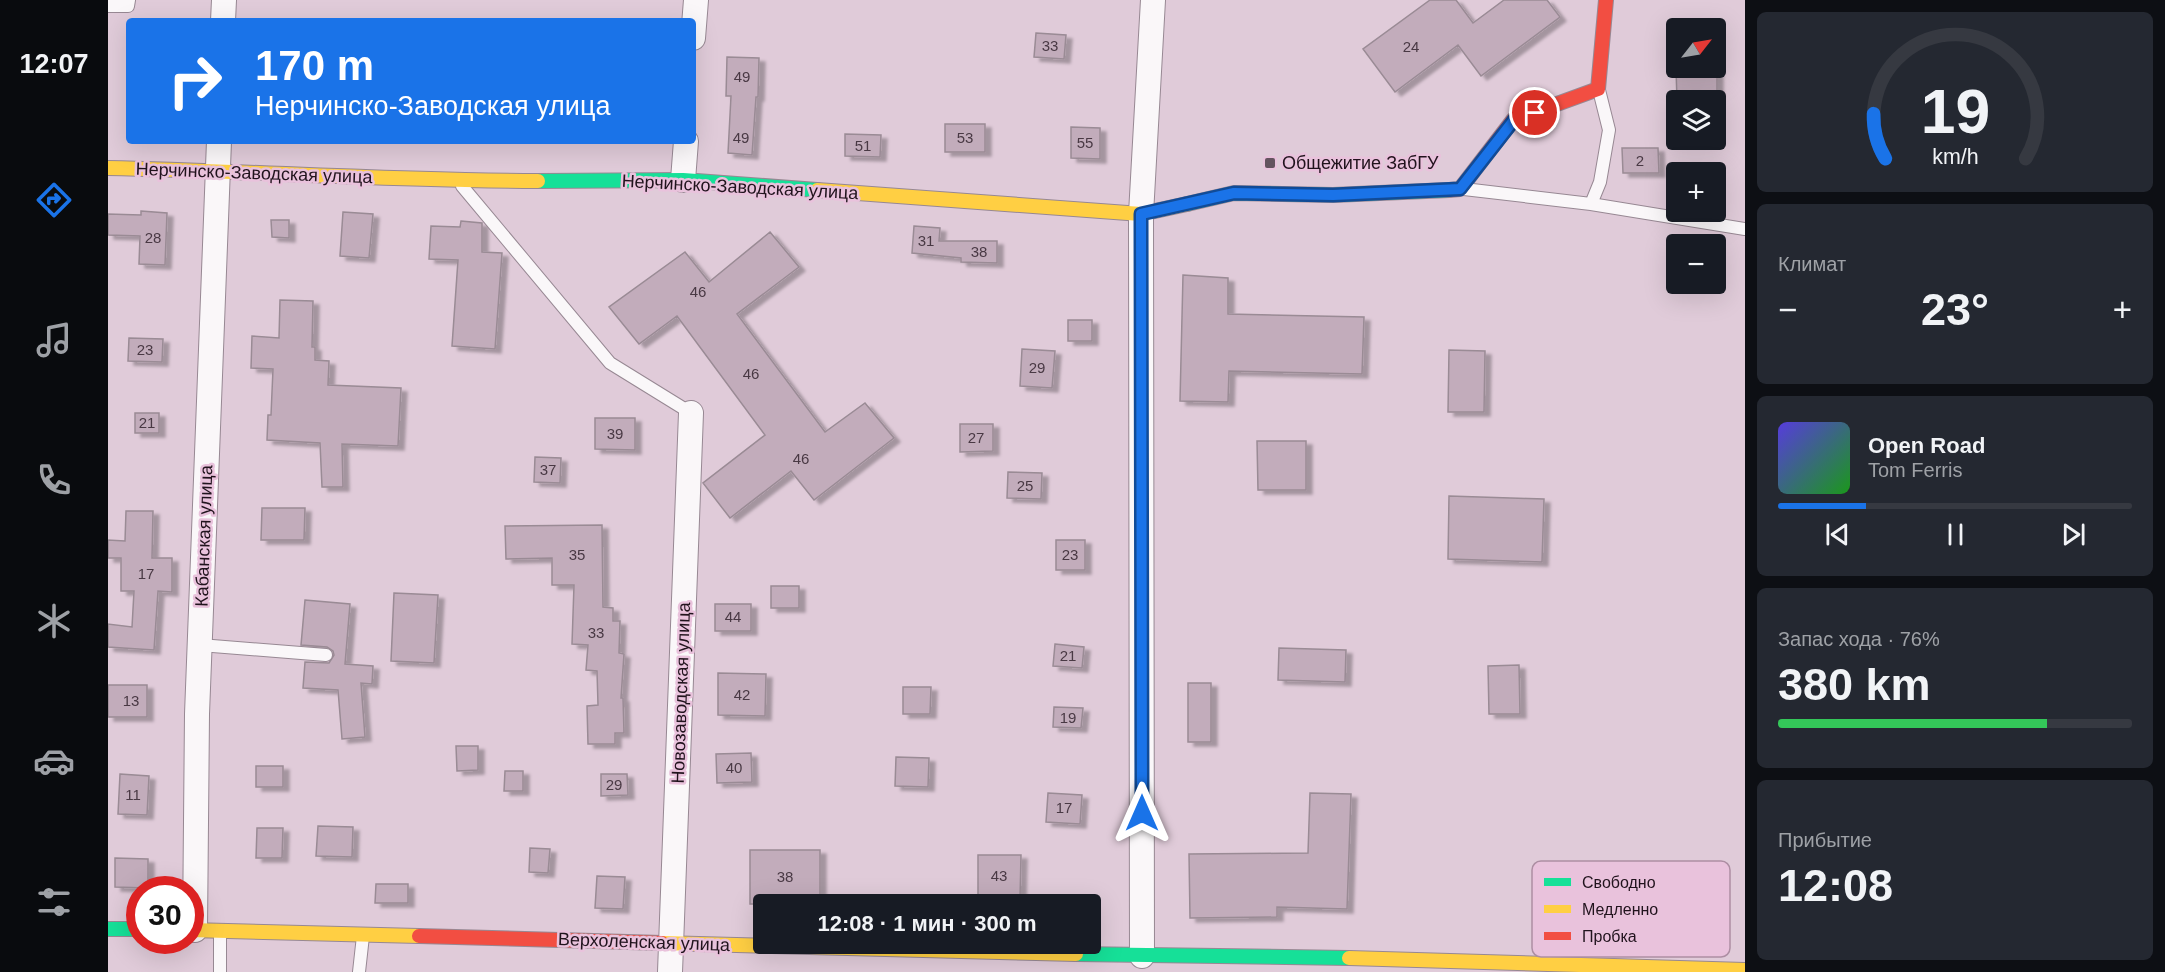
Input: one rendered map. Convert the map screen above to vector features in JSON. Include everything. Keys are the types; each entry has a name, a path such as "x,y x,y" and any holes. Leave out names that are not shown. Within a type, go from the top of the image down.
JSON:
{"street":[{"path":"223,18 224,0"},
{"path":"695,18 696,0"},
{"path":"1142,956 1141,214 1153,0"},
{"path":"1460,189 1514,120 1598,89 1605,0"},
{"name":"Кабанская улица","path":"194,876 200,645 219,144"},
{"path":"683,180 686,144"},
{"name":"Нерчинско-Заводская улица","path":"108,168 218,170 459,181 683,180 1141,214 1234,193 1333,195 1460,189"},
{"name":"Новозаводская улица","path":"670,972 691,413"},
{"path":"108,929 126,929"},
{"name":"Верхоленская улица","path":"204,930 1142,956 1364,965 1745,970"}],"lane":[{"path":"108,6 128,6 129,0"},
{"path":"1591,204 1600,182 1609,130 1598,89"},
{"path":"459,181 610,363 691,413"},
{"path":"1460,189 1591,204 1745,229"},
{"path":"200,645 326,655"},
{"path":"220,931 220,972"},
{"path":"359,972 363,935"}],"building":[{"path":"1430,0 1456,0 1473,23 1504,0 1547,0 1560,17 1481,76 1458,45 1395,92 1363,49"},
{"path":"1036,33 1066,35 1064,59 1034,57"},
{"path":"727,57 759,58 758,97 756,97 752,155 728,153 731,96 726,96"},
{"path":"1676,78 1717,78 1717,90 1677,90"},
{"path":"945,124 985,124 985,152 945,152"},
{"path":"1071,127 1100,128 1100,159 1071,158"},
{"path":"845,134 881,135 880,157 845,156"},
{"path":"1622,148 1658,148 1659,173 1623,173"},
{"path":"141,211 167,213 165,265 139,264 140,236 108,235 108,214 141,215"},
{"path":"343,212 373,214 369,258 340,256"},
{"path":"271,220 289,220 289,238 272,237"},
{"path":"461,221 482,223 482,252 502,253 495,349 452,346 458,260 429,259 431,226 460,227"},
{"path":"914,226 940,228 939,241 997,241 997,263 961,262 961,258 912,253"},
{"path":"770,232 799,267 737,314 825,432 865,403 894,438 814,500 791,471 730,518 703,483 765,435 677,316 639,344 609,307 685,252 709,282"},
{"path":"1183,275 1228,278 1228,314 1364,317 1362,374 1229,371 1228,402 1180,401"},
{"path":"280,300 313,301 312,347 315,347 315,360 329,361 328,385 401,388 398,446 342,444 343,487 322,487 320,443 267,440 268,415 271,415 273,369 251,368 252,336 279,338"},
{"path":"1068,320 1092,320 1092,341 1068,341"},
{"path":"129,338 163,339 162,362 128,361"},
{"path":"1022,349 1055,351 1052,388 1020,386"},
{"path":"1449,350 1485,351 1484,412 1448,412"},
{"path":"135,413 159,413 159,433 135,433"},
{"path":"595,418 635,418 635,450 595,449"},
{"path":"960,424 993,424 993,451 960,452"},
{"path":"1257,441 1306,441 1306,490 1258,490"},
{"path":"535,457 561,458 560,483 534,482"},
{"path":"1008,472 1042,473 1041,499 1007,498"},
{"path":"1449,496 1544,499 1542,562 1448,559"},
{"path":"262,508 305,508 304,540 261,540"},
{"path":"126,511 153,511 152,558 172,558 172,592 158,591 154,650 108,647 108,624 132,627 134,591 121,591 121,558 108,558 108,540 125,541"},
{"path":"602,525 603,607 613,608 613,621 620,621 619,653 624,654 621,698 623,698 624,733 615,733 615,744 588,744 587,706 598,705 597,671 586,670 588,645 572,644 574,585 552,585 552,558 506,559 505,526"},
{"path":"1056,540 1085,540 1085,570 1056,570"},
{"path":"771,586 799,586 799,608 771,608"},
{"path":"394,593 438,595 434,663 391,661"},
{"path":"305,600 350,604 345,664 373,666 372,684 361,683 365,737 342,739 338,690 303,688 305,662 329,663 334,655 333,651 327,647 301,645"},
{"path":"715,604 751,604 751,631 715,631"},
{"path":"1055,644 1084,647 1082,668 1053,666"},
{"path":"1279,648 1346,650 1345,682 1278,680"},
{"path":"1519,665 1520,714 1489,714 1488,666"},
{"path":"718,673 766,674 765,716 718,715"},
{"path":"1188,683 1211,683 1211,742 1188,742"},
{"path":"108,685 147,685 147,717 108,717"},
{"path":"903,687 931,687 930,714 903,714"},
{"path":"1054,707 1083,708 1081,728 1053,727"},
{"path":"456,746 478,746 478,770 457,771"},
{"path":"751,753 752,782 717,783 716,754"},
{"path":"896,757 929,758 928,787 895,786"},
{"path":"256,766 283,766 283,787 256,787"},
{"path":"505,771 523,771 523,791 504,791"},
{"path":"120,774 149,776 147,815 118,814"},
{"path":"601,774 627,774 628,795 601,796"},
{"path":"1048,793 1082,795 1080,824 1046,822"},
{"path":"1310,793 1351,794 1347,909 1277,907 1277,917 1190,918 1189,854 1308,853"},
{"path":"318,826 353,827 352,857 316,856"},
{"path":"257,828 283,828 282,858 256,858"},
{"path":"530,848 550,849 548,873 529,872"},
{"path":"750,850 820,850 820,894 753,894 753,904 750,904"},
{"path":"978,855 1021,855 1020,894 978,894"},
{"path":"115,858 148,859 148,876 126,876 126,887 115,887"},
{"path":"597,876 625,877 623,909 595,908"},
{"path":"376,884 408,884 408,903 375,903"}],"traffic: fast":[{"path":"538,181 683,180 817,190"},
{"path":"1187,204 1234,193 1333,195 1449,190"},
{"path":"108,929 126,929"},
{"path":"1076,954 1349,958"}],"traffic: slow":[{"path":"108,168 538,181"},
{"path":"817,190 1141,214 1187,204"},
{"path":"204,930 419,936"},
{"path":"662,943 753,945"},
{"path":"1349,958 1745,970"}],"traffic: jam":[{"path":"1449,190 1460,189 1513,120 1598,89 1606,0"},
{"path":"419,936 662,943"}],"place":[{"name":"Общежитие ЗабГУ","path":"1270,163"}],"route":[{"path":"1142,813 1141,214 1234,193 1333,195 1460,189 1514,120 1535,113"}]}
